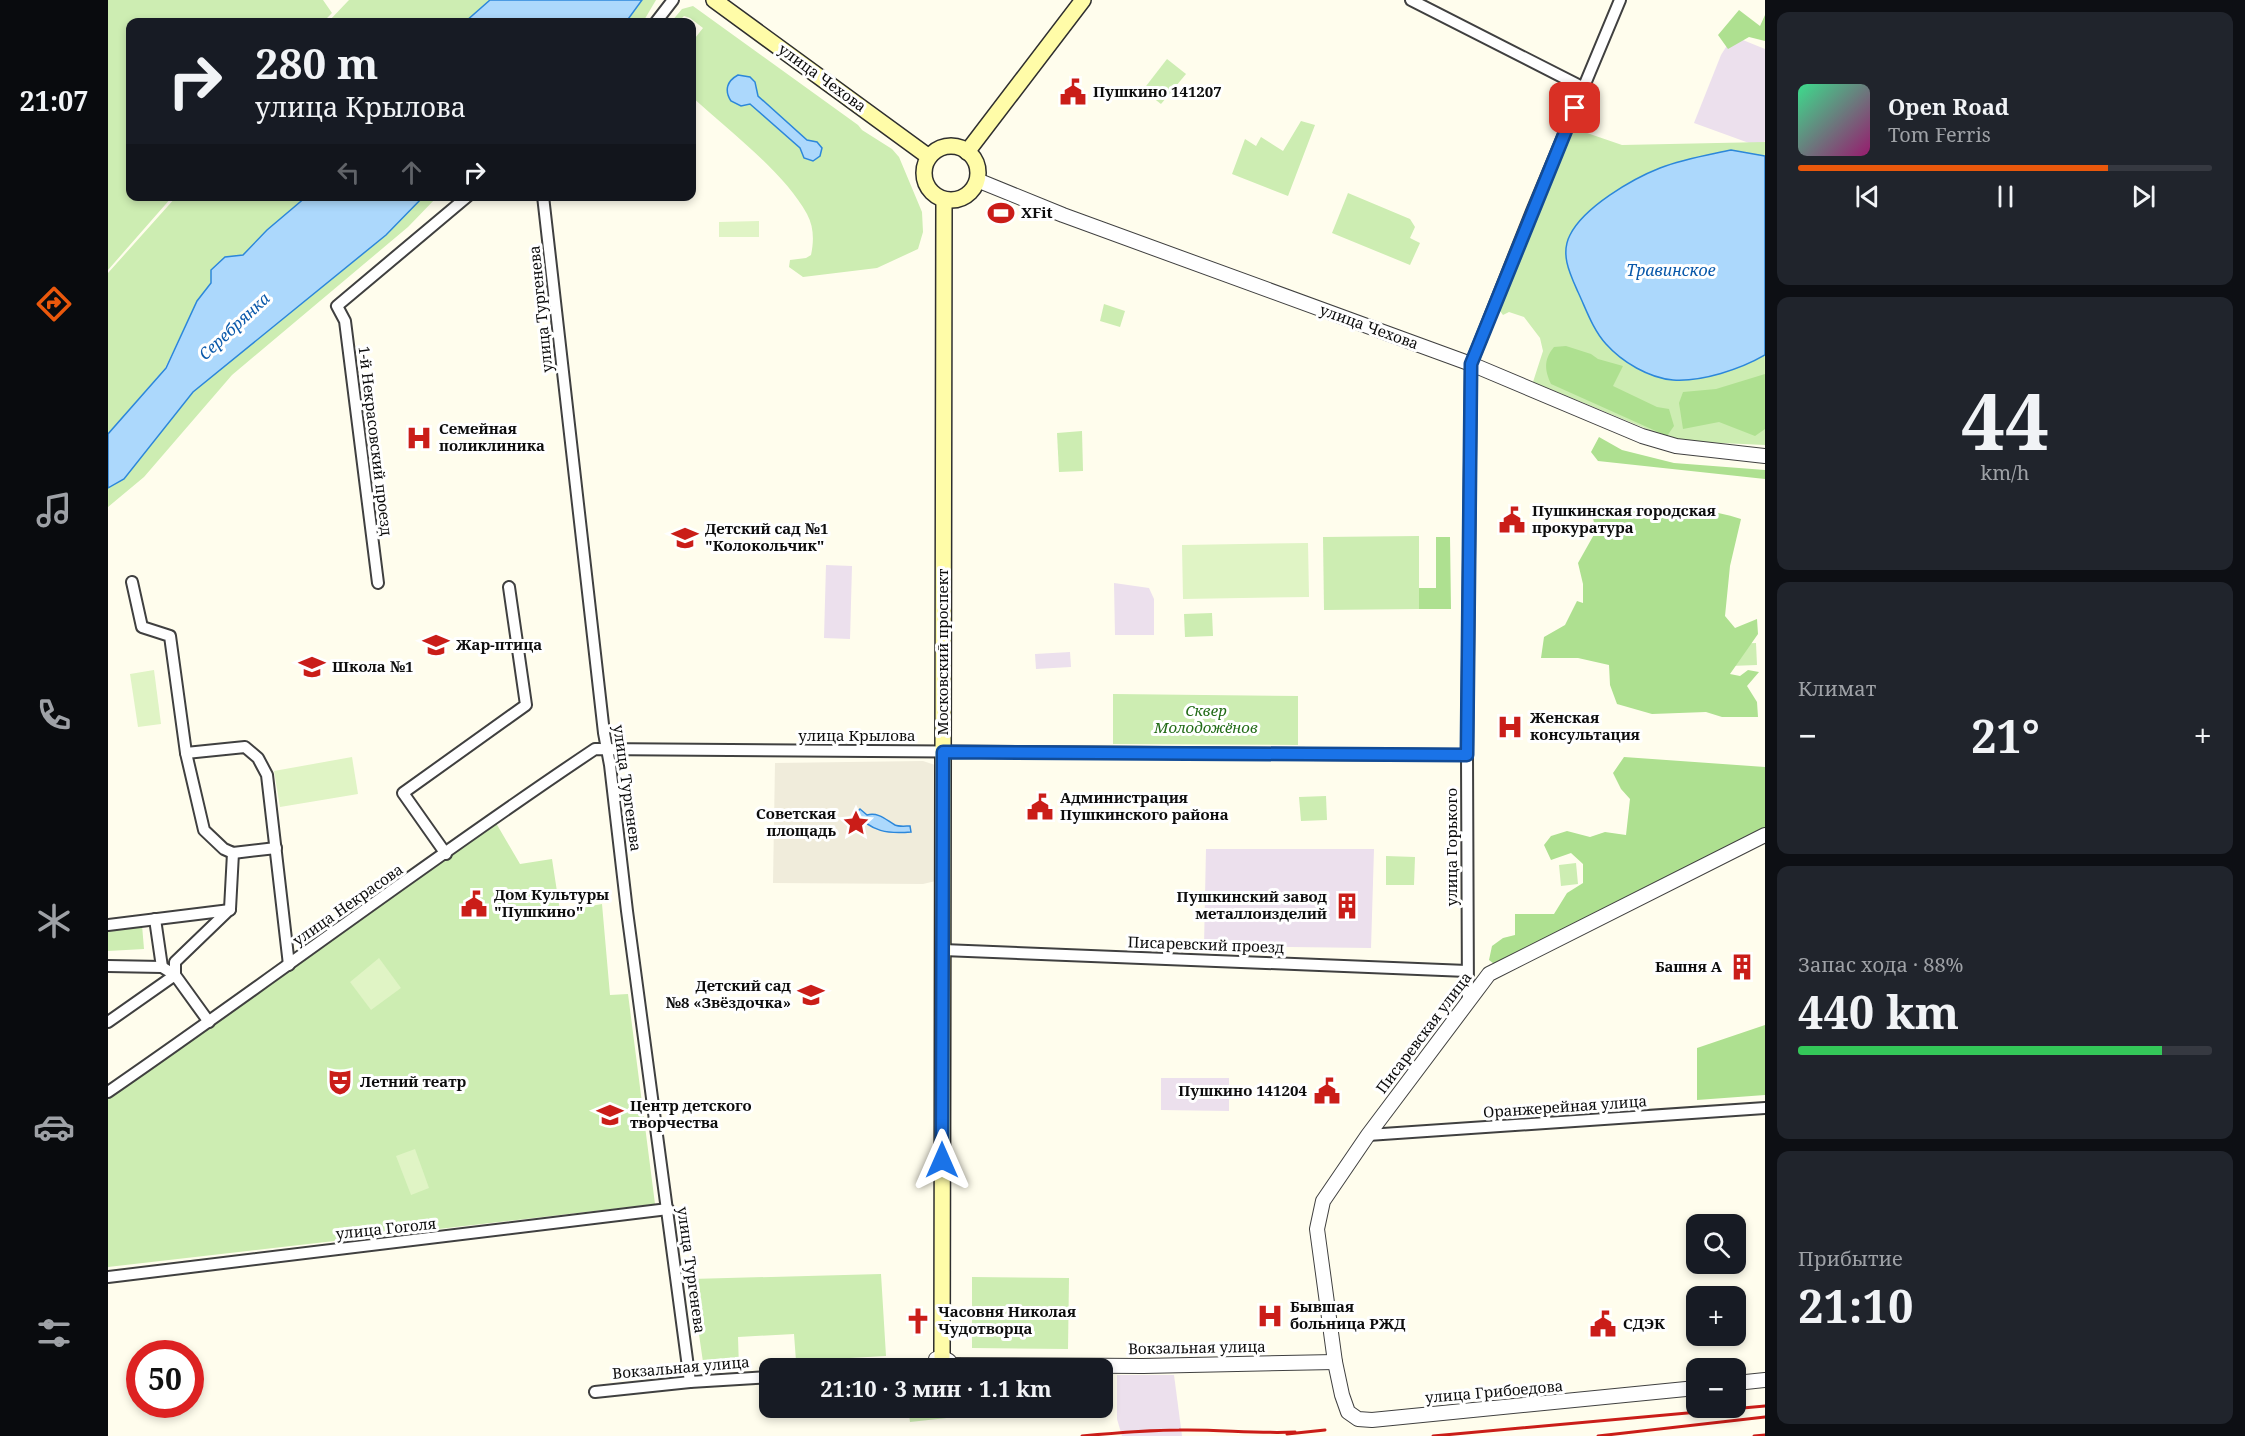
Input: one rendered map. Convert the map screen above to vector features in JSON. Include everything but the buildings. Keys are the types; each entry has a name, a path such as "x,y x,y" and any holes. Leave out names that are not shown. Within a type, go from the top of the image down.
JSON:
{"main road":[{"name":"улица Чехова","path":"714,0 929,157"},
{"path":"967,152 1083,0"},
{"path":"947,147 958,147 967,152 974,160 978,170 973,190 965,197 955,200 944,200 935,195 928,187 924,177 929,157 937,150 947,147"},
{"name":"Московский проспект","path":"942,1358 944,200"}],"street":[{"path":"659,18 674,0"},
{"path":"1411,0 1584,88"},
{"name":"улица Горького","path":"1468,1002 1467,755 1471,364 1620,0"},
{"name":"улица Чехова","path":"977,180 1056,212 1471,364 1642,436 1676,446 1765,456"},
{"name":"1-й Некрасовский проезд","path":"378,583 345,321 337,306 462,201"},
{"name":"улица Тургенева","path":"544,201 607,750 690,1382"},
{"path":"132,582 142,627 170,636 186,753 204,830 224,849 233,852 276,848"},
{"path":"446,854 404,793 526,705 509,587"},
{"path":"186,753 245,747 258,759 267,775 289,965"},
{"name":"улица Некрасова","path":"108,1092 446,854 497,814 595,749 607,750"},
{"name":"улица Крылова","path":"607,750 1467,755"},
{"name":"Писаревская улица","path":"1335,1362 1317,1229 1323,1201 1368,1135 1489,974 1765,835"},
{"path":"175,975 175,962 230,909 233,852"},
{"path":"108,925 230,909"},
{"path":"155,919 162,967"},
{"name":"Писаревский проезд","path":"943,950 1467,971"},
{"path":"108,966 162,967 175,975 209,1022"},
{"path":"108,1022 175,975"},
{"name":"Оранжерейная улица","path":"1368,1135 1765,1108"},
{"name":"улица Гоголя","path":"108,1277 668,1209"},
{"name":"Вокзальная улица","path":"1113,1366 1335,1362"},
{"name":"улица Грибоедова","path":"1335,1362 1348,1412 1358,1419 1372,1420 1686,1389"},
{"name":"Вокзальная улица","path":"595,1392 759,1378"},
{"path":"1746,1382 1765,1380"}],"shaded area":[{"path":"1733,36 1765,49 1765,141 1760,147 1694,123 1721,55"},
{"path":"826,565 852,566 850,639 824,638"},
{"path":"1114,583 1149,588 1154,599 1154,635 1115,635"},
{"path":"1070,652 1071,667 1036,669 1035,654"},
{"name":"Советская площадь","path":"923,761 938,766 940,880 923,884 773,883 775,763"},
{"name":"Пушкинский завод металлоизделий","path":"1206,849 1374,849 1371,948 1204,946"},
{"path":"1161,1078 1229,1078 1229,1111 1161,1110"},
{"path":"1117,1375 1174,1375 1182,1436 1122,1436 1117,1419"}],"green space":[{"path":"108,0 323,0 332,13 327,18 126,18 126,201 168,201 108,270"},
{"path":"349,0 490,0 470,18 332,18"},
{"path":"642,0 656,0 645,18 629,18"},
{"path":"693,6 862,130 892,149 899,157 922,212 923,232 918,249 877,268 803,277 789,267 790,260 811,255 813,234 807,214 797,198 770,167 696,100 696,37 703,28 696,23 696,18 684,16 674,18 682,9"},
{"path":"1739,10 1760,26 1765,15 1765,41 1749,37 1728,49 1718,35"},
{"path":"1167,59 1186,74 1161,104 1143,90"},
{"path":"1586,114 1587,133 1622,145 1765,142 1765,445 1676,441 1533,382 1543,351 1540,338 1524,317 1509,312 1503,315 1500,311 1505,293 1572,127"},
{"path":"1301,121 1315,125 1288,196 1232,174 1245,139 1256,146 1261,137 1283,151"},
{"path":"1348,193 1410,219 1415,227 1410,238 1420,243 1410,265 1332,233"},
{"path":"172,201 301,201 267,230 243,255 225,257 211,283 197,301 165,368 108,434 108,273"},
{"path":"419,201 433,201 408,227 232,375 144,477 108,507 108,488 124,479 193,392 386,235"},
{"path":"759,221 759,237 719,237 719,222"},
{"path":"1104,304 1125,311 1120,327 1100,321"},
{"path":"1566,346 1623,366 1613,386 1657,407 1669,409 1674,426 1667,436 1551,384 1546,370 1548,356 1554,347"},
{"path":"1765,374 1765,429 1755,436 1719,422 1683,429 1679,403 1683,392 1716,389"},
{"path":"1082,431 1083,471 1059,472 1057,433"},
{"path":"1599,437 1622,450 1674,463 1765,470 1765,479 1598,461 1591,452"},
{"path":"1627,508 1699,510 1741,519 1730,566 1725,616 1735,628 1757,619 1758,634 1730,674 1740,676 1748,670 1759,672 1747,686 1757,702 1758,717 1722,717 1706,712 1652,714 1617,704 1610,685 1609,665 1578,658 1541,658 1544,637 1565,625 1577,601 1583,603 1583,584 1578,563 1596,531 1591,510"},
{"path":"1419,536 1419,609 1324,610 1323,537"},
{"path":"1436,537 1450,537 1451,609 1419,609 1419,588 1436,588"},
{"path":"1308,543 1309,597 1183,599 1182,545"},
{"path":"1212,613 1213,636 1185,637 1184,614"},
{"path":"1756,643 1757,665 1730,666 1729,644"},
{"path":"154,670 161,724 138,727 130,674"},
{"name":"Сквер Молодожёнов","path":"1113,694 1298,696 1298,745 1113,744"},
{"path":"352,757 358,794 280,807 274,771"},
{"path":"1624,757 1765,767 1765,829 1498,967 1489,960 1492,946 1503,938 1515,935 1515,914 1554,914 1567,893 1583,883 1583,864 1571,853 1551,860 1544,845 1551,836 1567,831 1590,837 1605,832 1626,835 1630,799 1621,789 1613,773"},
{"path":"1326,796 1327,820 1301,821 1299,797"},
{"path":"496,823 520,864 552,859 560,911 602,904 610,995 628,994 655,1204 108,1267 108,1096"},
{"path":"1386,856 1415,857 1414,885 1386,885"},
{"path":"1576,863 1578,884 1561,886 1559,865"},
{"path":"142,925 144,949 108,951 108,930"},
{"path":"379,958 401,988 371,1010 350,982"},
{"path":"1765,1025 1765,1095 1697,1100 1697,1048"},
{"path":"415,1149 429,1188 411,1195 396,1156"},
{"path":"881,1274 886,1356 796,1358 794,1334 738,1337 739,1368 704,1369 691,1279"},
{"path":"972,1277 1069,1278 1068,1349 972,1348"},
{"path":"909,1418 947,1418 910,1422"}],"water":[{"path":"490,0 642,0 629,18 470,18"},
{"path":"738,75 750,77 755,82 758,96 807,140 817,142 822,148 820,156 813,161 804,158 800,148 750,104 741,106 731,101 728,86 731,80"},
{"name":"Травинское","path":"1731,150 1765,156 1765,355 1733,370 1709,377 1684,380 1664,379 1636,368 1620,357 1597,332 1569,271 1566,257 1567,242 1586,214 1597,204 1636,179 1678,162"},
{"name":"Серебрянка","path":"301,201 419,201 386,235 193,392 124,479 108,488 108,434 166,368 197,301 211,283 211,270 225,257 243,255 267,230"},
{"path":"860,809 867,815 879,816 897,826 910,826 911,832 895,833 874,828 856,813"}],"railway":[{"path":"1433,1436 1765,1406"},
{"path":"1598,1436 1765,1417"},
{"path":"1082,1436 1167,1430 1295,1432"},
{"path":"1287,1434 1325,1430"},
{"path":"1754,1436 1765,1435"}],"place":[{"name":"Пушкино 141207","path":"1073,92"},
{"name":"XFit","path":"1001,213"},
{"name":"Семейная поликлиника","path":"419,438"},
{"name":"Пушкинская городская прокуратура","path":"1512,520"},
{"name":"Детский сад №1 \"Колокольчик\"","path":"685,538"},
{"name":"Жар-птица","path":"436,645"},
{"name":"Школа №1","path":"312,667"},
{"name":"Женская консультация","path":"1510,727"},
{"name":"Администрация Пушкинского района","path":"1040,807"},
{"name":"Советская площадь","path":"856,823"},
{"name":"Дом Культуры \"Пушкино\"","path":"474,904"},
{"name":"Пушкинский завод металлоизделий","path":"1347,906"},
{"name":"Башня А","path":"1742,967"},
{"name":"Детский сад №8 «Звёздочка»","path":"811,995"},
{"name":"Летний театр","path":"340,1082"},
{"name":"Пушкино 141204","path":"1327,1091"},
{"name":"Центр детского творчества","path":"610,1115"},
{"name":"Бывшая больница РЖД","path":"1270,1316"},
{"name":"Часовня Николая Чудотворца","path":"918,1321"},
{"name":"СДЭК","path":"1603,1324"}],"route":[{"path":"942,1160 943,752 1467,755 1471,364 1575,108"}]}
